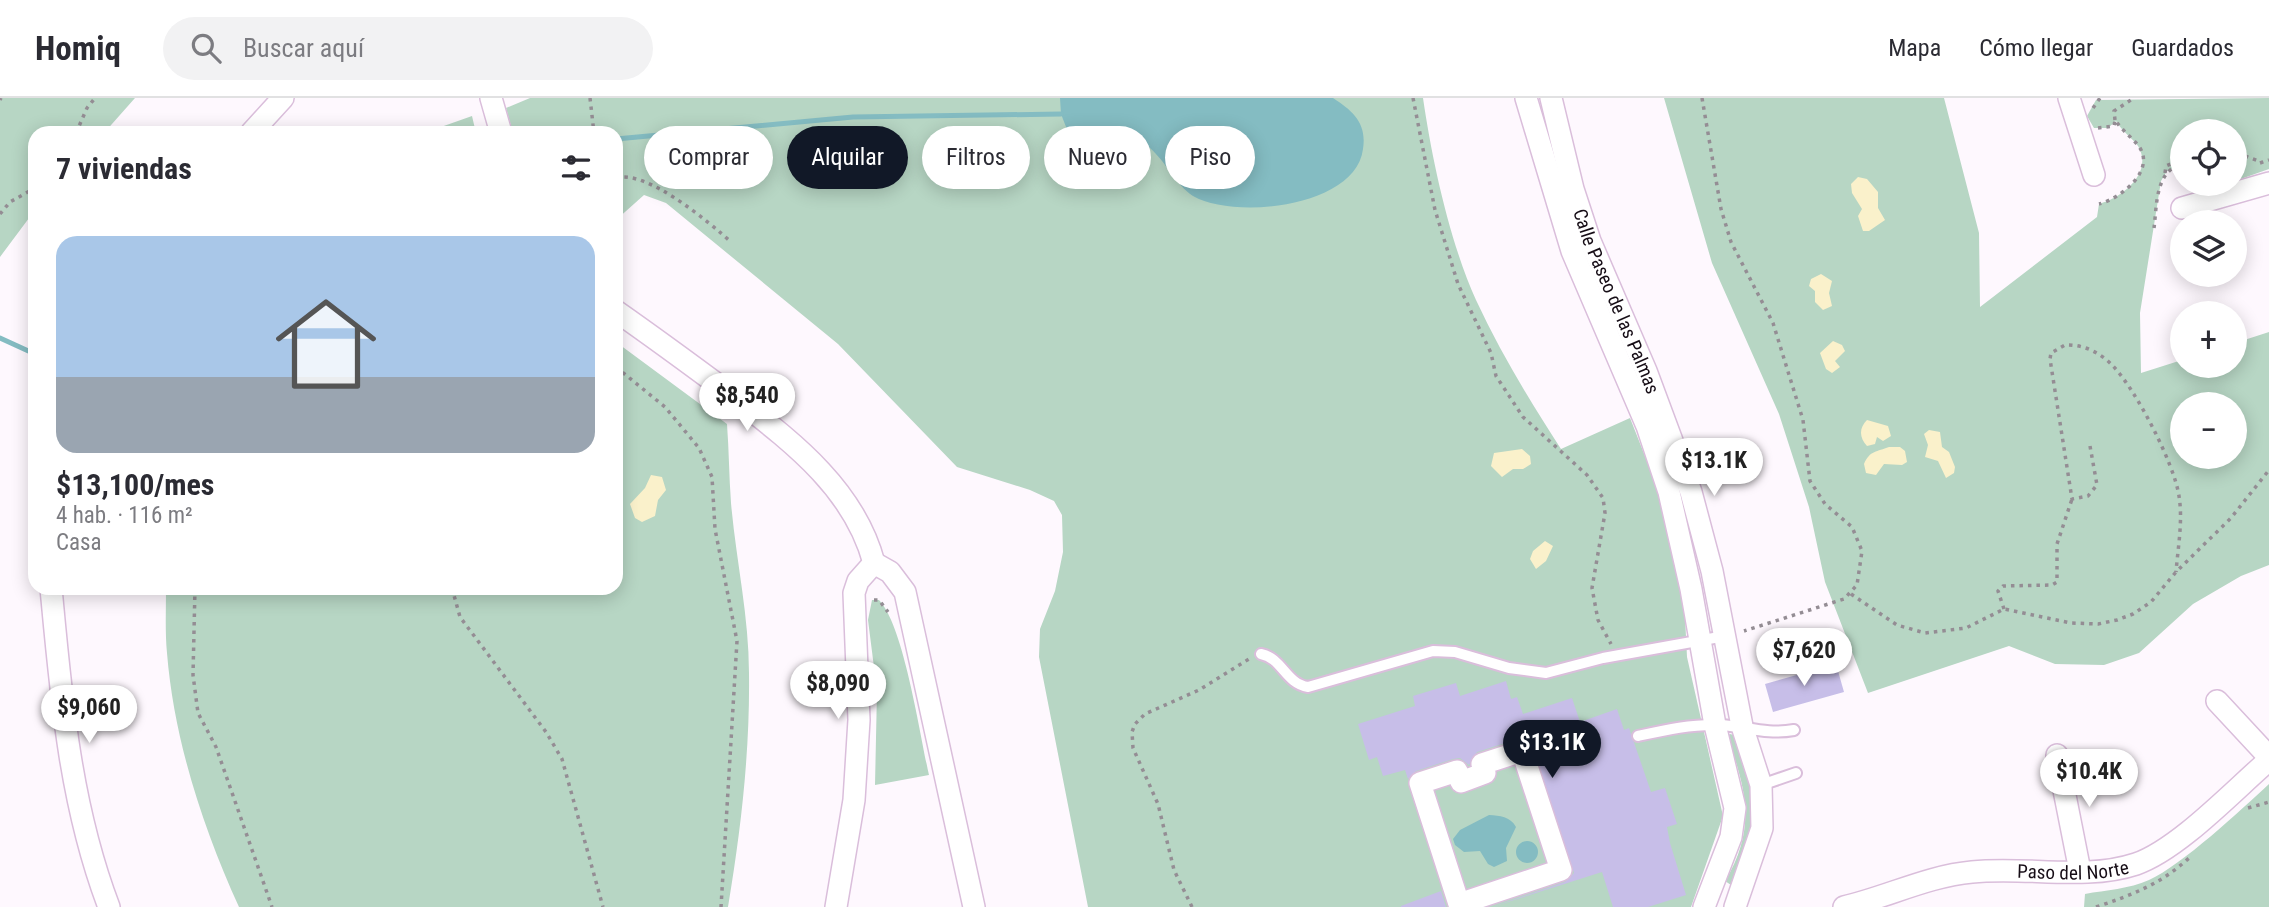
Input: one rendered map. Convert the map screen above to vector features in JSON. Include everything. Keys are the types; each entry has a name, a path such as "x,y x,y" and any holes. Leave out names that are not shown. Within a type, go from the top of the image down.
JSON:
{"street":[{"path":"257,126 283,98"},
{"path":"492,98 499,126"},
{"name":"Calle Paseo de las Palmas","path":"1527,98 1572,251 1647,426 1670,492 1715,725 1735,808 1731,837 1706,903"},
{"name":"Calle Paseo de las Palmas","path":"1551,98 1573,189 1590,241 1651,382 1691,492 1725,636 1742,726 1761,785 1762,828 1735,907"},
{"path":"2077,104 2094,175"},
{"path":"2182,208 2266,173"},
{"path":"623,316 800,447 855,515 867,537 874,563 890,572 905,592 974,907"},
{"path":"836,907 854,800 859,720 855,593 858,581 874,563"},
{"path":"52,595 71,763 86,832 109,907"},
{"path":"2217,701 2269,758"},
{"path":"1522,751 1561,870 1459,904 1420,783 1457,771 1461,782 1485,774 1482,764 1522,751"},
{"path":"2057,755 2080,871"},
{"name":"Paso del Norte","path":"1850,906 1937,878 1971,872 2109,870 2136,864 2160,853 2269,758"},
{"path":"1706,903 1729,907"}],"lane":[{"path":"1261,654 1272,659 1294,683 1308,687 1433,651 1455,652 1535,673 1557,671 1618,656 1725,636"},
{"path":"1638,736 1677,728 1715,725 1742,726 1767,733 1794,730"},
{"path":"1761,785 1796,773"}],"path":[{"path":"79,126 95,98"},
{"path":"590,98 593,126"},
{"path":"1413,98 1435,210 1458,284 1491,353 1496,376 1523,417 1587,475 1603,498 1605,513 1594,569 1593,596 1598,620 1618,656"},
{"path":"1702,98 1721,209 1731,242 1773,323 1805,429 1808,475 1818,496 1852,527 1861,543 1863,563 1857,585 1851,594 1824,607 1725,636"},
{"path":"2077,104 2100,98"},
{"path":"2099,204 2115,199 2141,173 2143,161 2137,143 2125,136 2115,120 2114,111 2134,98"},
{"path":"2090,123 2094,128 2108,128 2115,120"},
{"path":"2247,160 2266,173"},
{"path":"2154,228 2166,166 2170,164"},
{"path":"2165,175 2170,172"},
{"path":"623,176 651,184 731,242"},
{"path":"0,214 10,202 28,192"},
{"path":"2004,609 1998,591 2003,586 2052,585 2057,582 2057,544 2072,499 2050,359 2055,350 2069,344 2089,349 2112,365 2128,386 2170,465 2180,513 2176,572"},
{"path":"623,373 665,407 699,447 712,477 715,529 737,641 721,907"},
{"path":"2072,499 2088,496 2097,485 2090,446"},
{"path":"1851,594 1896,625 1925,633 1966,628 2004,609 2071,623 2098,624 2117,620 2151,602 2176,572 2231,519 2269,470"},
{"path":"195,595 193,675 198,713 216,747 272,907"},
{"path":"454,595 460,617 547,732 562,759 603,907"},
{"path":"869,609 872,600 879,600 891,620"},
{"path":"1192,907 1174,870 1158,804 1133,748 1132,732 1135,724 1145,714 1199,690 1261,654"}],"green space":[{"path":"0,98 135,98 110,126 28,126 28,219 0,257"},
{"path":"530,98 1423,98 1431,148 1458,253 1485,319 1527,394 1561,449 1630,418 1656,484 1684,596 1687,657 1723,816 1691,907 1088,907 1039,657 1040,629 1055,591 1063,552 1062,515 1054,501 1030,490 957,467 838,344 666,203 644,195 623,214 623,126 511,126 506,108"},
{"path":"1664,98 1944,98 1979,233 1980,307 2097,217 2099,204 2126,190 2139,175 2142,156 2136,143 2116,121 2108,128 2094,128 2087,116 2096,100 2269,98 2269,169 2247,177 2247,119 2170,119 2170,170 2161,181 2140,313 2141,373 2170,364 2170,378 2247,378 2247,339 2269,332 2269,565 2241,576 2193,604 2139,653 2104,665 2055,664 2009,646 1868,693 1825,582 1809,507 1779,414 1712,263"},
{"path":"472,116 474,126 444,126"},
{"path":"623,347 727,424 731,503 747,630 749,673 744,790 728,907 239,907 202,815 183,751 171,686 166,595 623,595"},
{"path":"872,600 879,600 896,633 910,683 929,775 875,785 877,691 868,620"},
{"path":"1734,735 1759,804 1735,882 1731,885 1725,881 1741,843 1745,808 1739,774 1727,736"},
{"path":"2269,784 2269,907 2084,907 2085,894 2134,885 2162,873 2211,836"}],"sand":[{"path":"1858,177 1867,179 1878,192 1878,208 1885,220 1869,231 1863,231 1858,216 1862,209 1852,193 1851,184"},
{"path":"1821,274 1832,281 1829,293 1832,306 1823,310 1815,302 1815,291 1809,286 1811,279"},
{"path":"1833,341 1842,345 1845,351 1835,361 1840,367 1832,373 1826,369 1820,353"},
{"path":"1867,420 1888,426 1891,436 1883,441 1877,437 1875,444 1867,446 1861,433"},
{"path":"1929,430 1940,432 1942,447 1949,452 1955,467 1954,473 1946,478 1938,461 1925,457 1928,445 1924,434"},
{"path":"1889,447 1900,447 1905,451 1907,462 1902,465 1884,464 1876,475 1866,473 1864,464 1869,456"},
{"path":"1522,449 1530,456 1531,464 1523,469 1513,469 1502,477 1491,466 1494,453"},
{"path":"651,475 662,477 666,490 658,500 655,516 642,522 635,518 630,504 645,488"},
{"path":"1545,541 1553,546 1546,561 1536,569 1530,559 1533,551"}],"water":[{"path":"1060,98 1333,98 1357,119 1364,140 1355,169 1339,184 1317,196 1263,207 1236,207 1212,203 1193,196 1185,189 1255,189 1255,126 1165,126 1165,166 1151,149 1151,126 1066,126 1061,114"},
{"path":"1489,815 1508,819 1516,827 1506,848 1507,861 1494,867 1488,864 1480,851 1464,852 1455,845 1453,839 1460,830"},
{"path":"1527,841 1537,848 1538,852 1531,862 1527,863 1517,856 1516,852 1523,842"}],"building":[{"path":"1836,664 1844,692 1773,712 1765,684"},
{"path":"1506,681 1511,699 1517,697 1523,714 1572,698 1580,722 1617,709 1624,730 1629,728 1651,792 1665,788 1677,824 1667,827 1670,843 1686,895 1648,907 1613,907 1602,872 1492,907 1565,882 1574,873 1531,742 1518,739 1477,752 1469,765 1460,758 1453,759 1416,771 1408,779 1405,770 1383,776 1377,757 1369,760 1358,724 1415,706 1413,696 1456,683 1460,696"},
{"path":"1441,891 1446,907 1401,907 1401,906"}],"waterway":[{"path":"623,138 853,117 1061,114"},
{"path":"0,338 28,351"}]}
